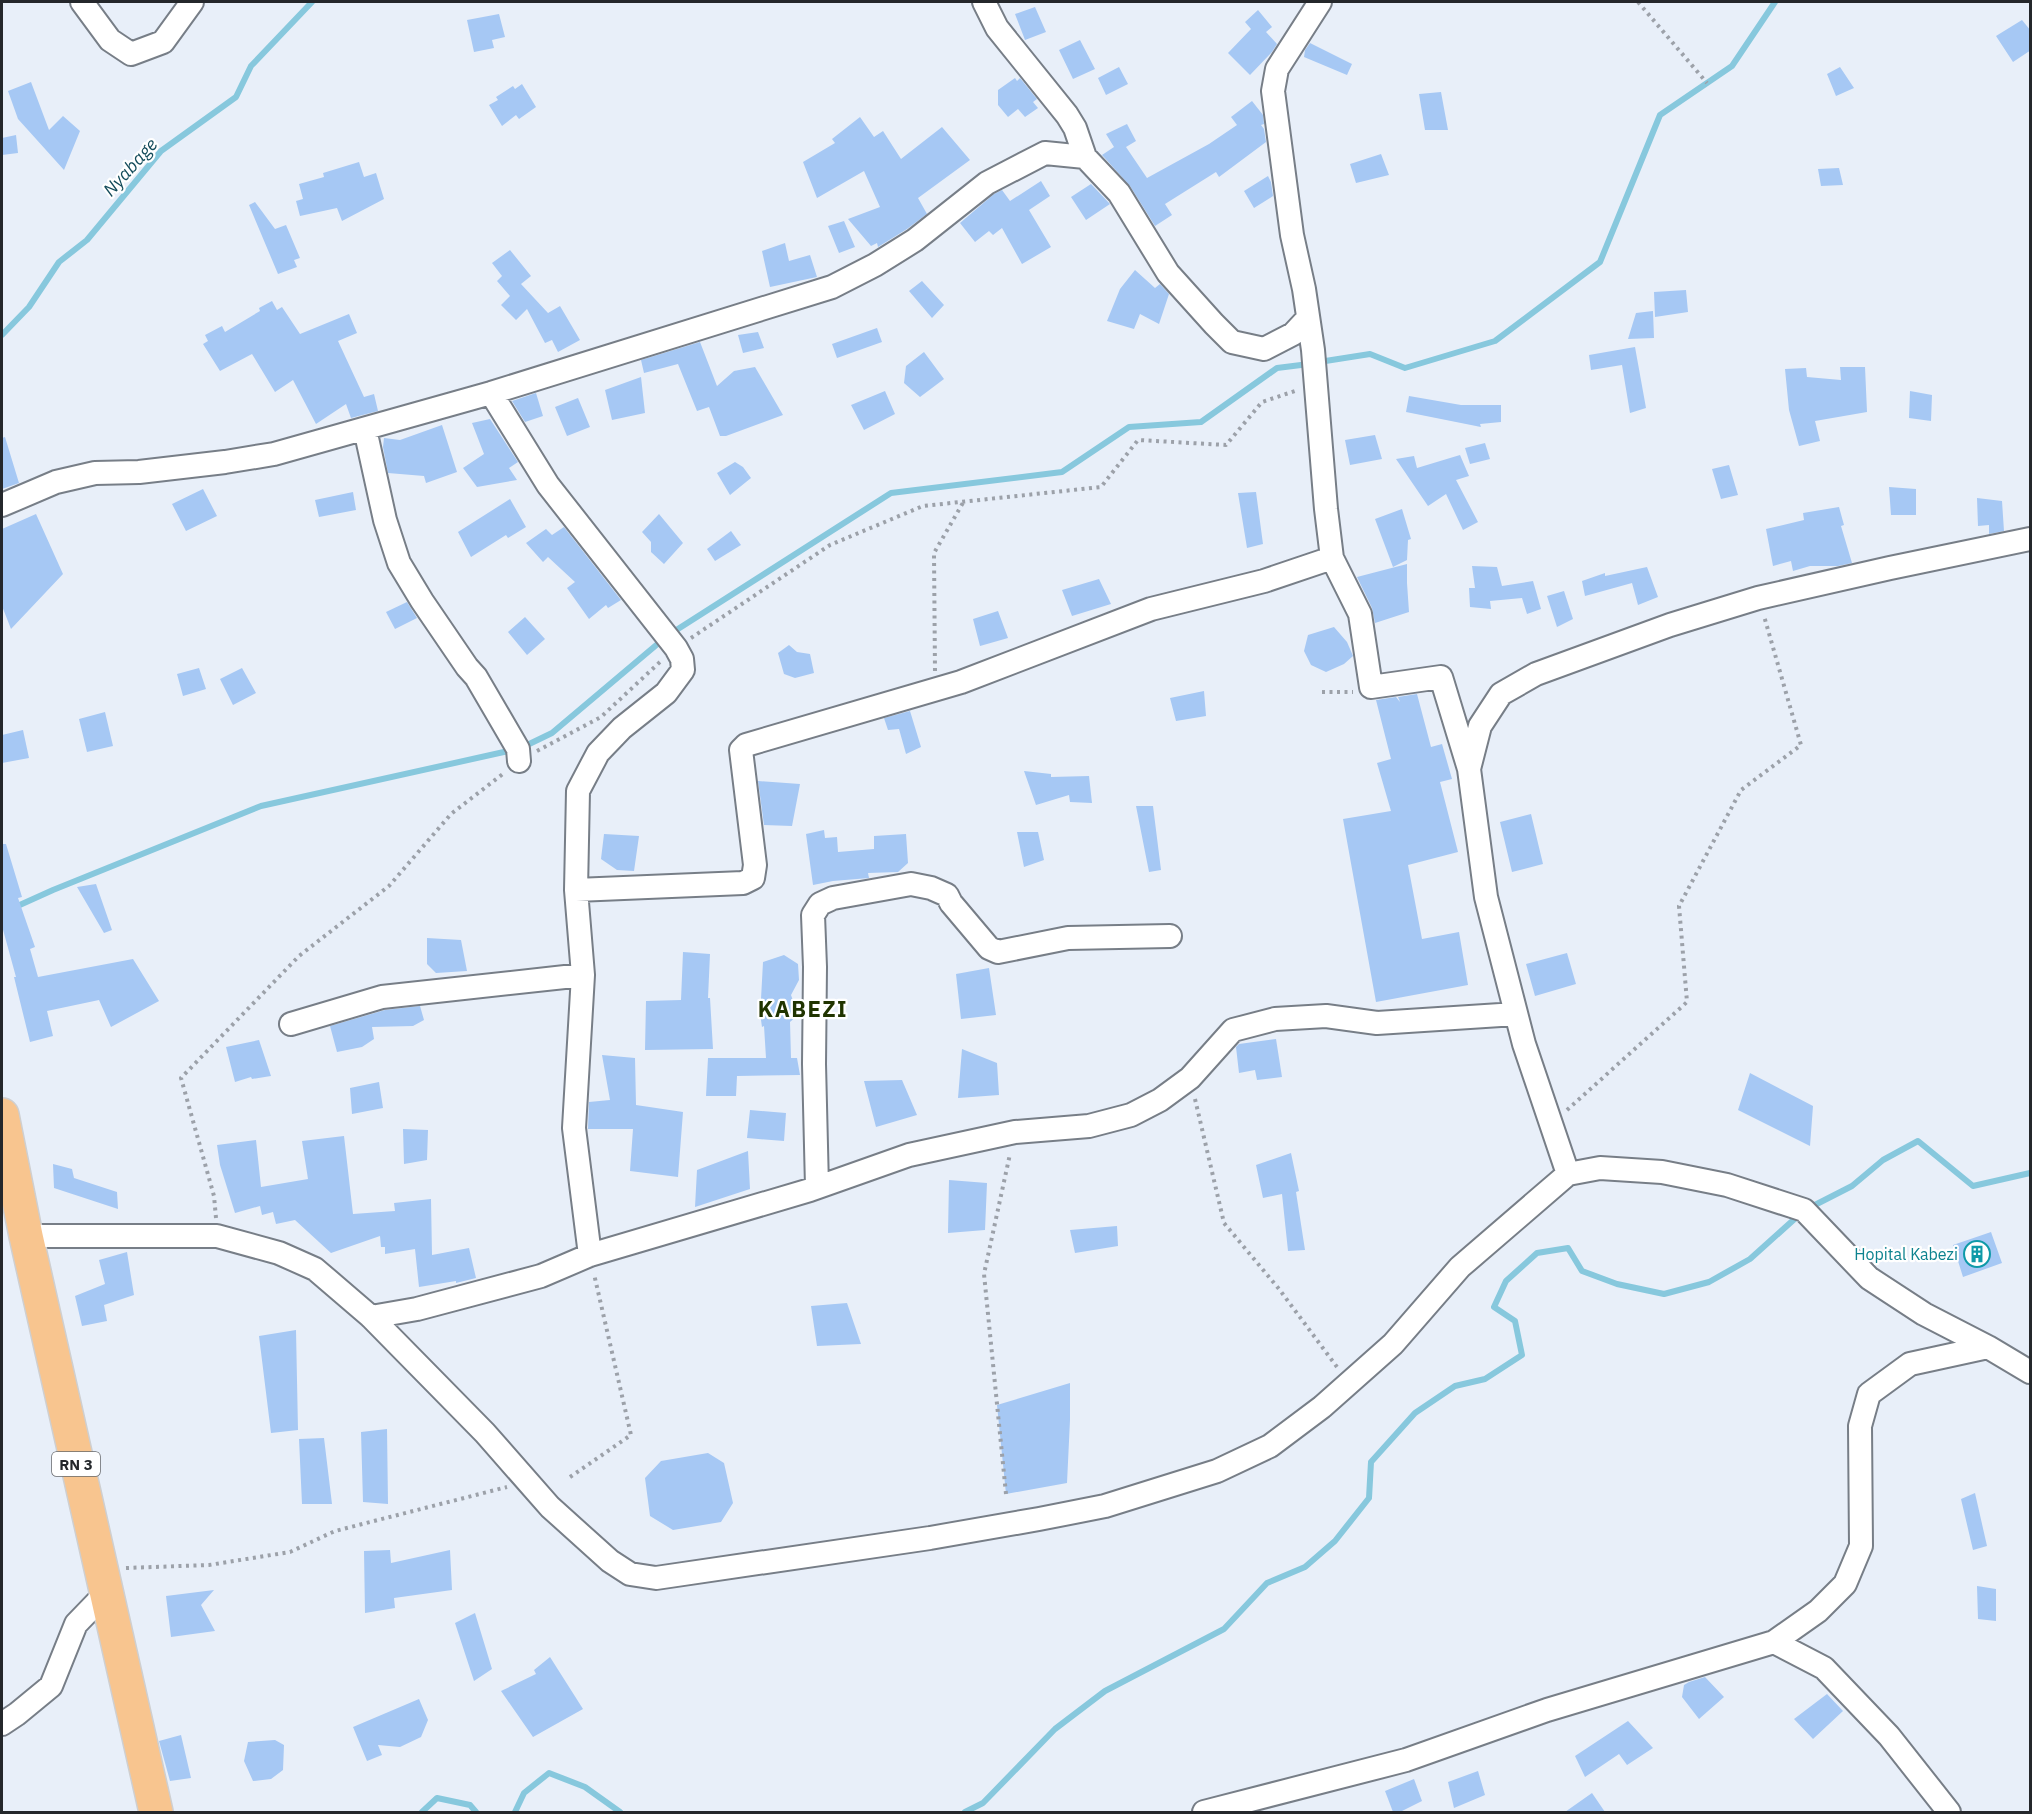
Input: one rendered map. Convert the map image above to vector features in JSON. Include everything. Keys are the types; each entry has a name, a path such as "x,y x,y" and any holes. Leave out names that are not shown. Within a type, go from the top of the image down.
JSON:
{"highway":[{"name":"RN 3","path":"2,1115 26,1236 102,1581 156,1812"}],"street":[{"path":"82,2 110,40 130,54 162,42 192,2"},
{"path":"984,2 997,28 1075,128 1085,157 1119,193 1168,273 1232,342 1264,350 1293,334 1307,319"},
{"path":"1320,2 1277,69 1273,91 1292,235 1304,289 1313,351 1332,558 1360,614 1371,687 1441,677 1469,769 1486,897 1524,1044 1568,1174"},
{"path":"2,505 56,482 95,473 139,472 273,454 492,393 832,287 875,265 915,240 987,183 1045,153 1085,157"},
{"path":"492,393 548,485 676,648 682,659 683,670 666,693 622,728 598,753 578,791 576,890 583,975 574,1128 590,1255"},
{"path":"364,429 385,520 399,563 466,667 476,677 518,749 519,761"},
{"path":"1469,769 1480,726 1501,694 1536,674 1670,624 1758,598 2031,539"},
{"path":"576,890 749,881 755,873 755,865 741,750 746,745 961,682 1151,609 1264,581 1332,558"},
{"path":"817,1187 813,915 820,904 833,898 911,884 931,888 947,895 951,903 989,948 998,952 1068,938 1170,936"},
{"path":"291,1024 382,998 583,975"},
{"path":"371,1317 417,1309 541,1276 590,1255 817,1187 909,1155 1014,1132 1089,1126 1131,1115 1160,1100 1190,1078 1233,1030 1275,1019 1326,1016 1377,1023 1516,1014"},
{"path":"26,1236 217,1236 279,1253 315,1269 371,1317 485,1433 550,1507 610,1561 630,1574 656,1578 930,1538 1105,1506 1217,1471 1270,1446 1322,1407 1392,1344 1460,1267 1568,1174 1600,1168 1662,1172 1727,1185 1804,1210 1869,1278 1924,1314 2031,1372"},
{"path":"1204,1812 1406,1760 1548,1710 1774,1642 1818,1611 1845,1584 1861,1546 1860,1426 1869,1394 1910,1364 1988,1347"},
{"path":"2,1724 51,1686 76,1624 102,1581"},
{"path":"1774,1642 1824,1668 1889,1736 1949,1812"}],"path":[{"path":"1638,2 1707,83"},
{"path":"217,1236 214,1196 181,1078 299,956 389,886 451,814 519,761 601,717 676,648 830,545 924,506 1101,487 1138,440 1226,445 1262,402 1316,384"},
{"path":"935,689 934,553 964,501"},
{"path":"1551,1123 1687,1002 1679,906 1741,790 1801,745 1758,598"},
{"path":"1322,692 1350,693 1371,687"},
{"path":"1190,1078 1224,1223 1279,1289 1349,1383"},
{"path":"1006,1494 984,1274 1014,1132"},
{"path":"570,1477 631,1435 590,1255"},
{"path":"102,1581 290,1552 335,1531 528,1482"}],"building":[{"path":"1035,7 1046,32 1025,40 1015,14"},
{"path":"1258,10 1272,27 1266,32 1277,44 1250,75 1228,53 1251,29 1245,22"},
{"path":"499,14 505,37 492,40 494,48 474,52 467,20"},
{"path":"2022,20 2031,31 2031,50 2013,62 1996,36"},
{"path":"1080,40 1095,69 1073,79 1059,50"},
{"path":"1310,43 1352,64 1347,75 1304,57 1305,50"},
{"path":"1119,67 1128,84 1106,95 1098,78"},
{"path":"1840,67 1854,88 1836,96 1827,74"},
{"path":"1015,78 1017,81 1020,78 1037,99 1033,102 1038,108 1025,117 1018,109 1008,117 998,105 998,90"},
{"path":"31,82 49,130 63,116 80,131 64,170 18,119 8,91"},
{"path":"522,84 536,107 519,119 516,115 502,126 489,105 498,100 496,97 513,86 515,89"},
{"path":"1441,92 1448,130 1425,130 1419,94"},
{"path":"1252,101 1263,115 1264,124 1261,125 1266,142 1219,177 1216,172 1165,204 1172,215 1155,226 1130,186 1102,155 1114,147 1106,134 1127,124 1136,141 1126,147 1147,178 1209,144 1237,125 1231,117"},
{"path":"860,117 874,137 883,131 901,159 942,127 970,160 918,198 927,214 878,247 877,243 871,246 848,219 880,207 864,171 817,198 803,162 835,143 832,139"},
{"path":"16,135 18,153 2,155 2,138"},
{"path":"1381,154 1389,175 1356,183 1350,164"},
{"path":"359,162 364,177 376,173 384,199 342,221 337,208 300,216 296,201 303,199 299,184 324,177 323,173"},
{"path":"1839,168 1843,185 1821,186 1818,169"},
{"path":"1268,176 1273,196 1254,208 1244,191"},
{"path":"1041,181 1050,196 1029,210 1051,247 1022,264 1002,228 993,235 989,231 975,242 960,223 994,194 1002,190 1010,201"},
{"path":"1091,184 1110,204 1086,220 1071,197"},
{"path":"255,202 275,229 286,225 300,258 294,260 297,267 278,274 249,205"},
{"path":"844,221 855,247 839,253 828,226"},
{"path":"785,243 789,261 810,255 817,277 770,287 762,251"},
{"path":"510,250 531,276 521,284 548,313 560,306 580,340 558,352 552,340 545,343 527,309 516,320 501,305 510,296 497,281 502,276 492,263"},
{"path":"1135,270 1155,288 1160,284 1169,294 1159,324 1140,314 1134,329 1107,321 1120,289"},
{"path":"922,281 944,305 932,318 909,291"},
{"path":"1686,290 1688,312 1655,317 1654,292"},
{"path":"272,301 277,310 282,307 300,334 349,314 357,333 338,341 364,397 374,394 378,411 351,418 346,404 316,424 293,380 275,392 252,354 220,371 203,344 208,341 205,335 222,326 225,332"},
{"path":"1653,311 1654,338 1628,339 1636,313"},
{"path":"877,328 882,342 837,358 832,344"},
{"path":"758,332 764,348 743,353 738,335"},
{"path":"700,342 717,386 734,371 755,367 783,415 726,436 720,436 709,407 697,411 678,364 644,373 641,360"},
{"path":"1635,347 1646,408 1630,413 1622,365 1591,370 1589,355"},
{"path":"924,352 944,379 920,397 904,383 906,366"},
{"path":"1840,367 1865,367 1867,412 1815,421 1820,441 1799,446 1789,410 1785,369 1806,368 1807,377 1841,380"},
{"path":"641,377 645,413 612,420 605,390"},
{"path":"885,391 895,414 864,430 851,405"},
{"path":"1910,391 1932,395 1931,421 1909,418"},
{"path":"536,393 543,416 525,422 512,401"},
{"path":"1409,396 1461,405 1501,405 1501,422 1480,424 1481,427 1406,412"},
{"path":"578,398 590,427 567,436 555,407"},
{"path":"490,419 518,462 509,468 517,480 477,487 463,468 484,454 472,423"},
{"path":"442,425 457,472 426,483 424,476 388,473 383,447 384,438 400,440"},
{"path":"1375,435 1382,459 1350,465 1345,440"},
{"path":"5,437 19,483 2,489 2,438"},
{"path":"1485,443 1490,459 1470,464 1465,448"},
{"path":"1460,455 1469,476 1456,480 1478,522 1463,530 1446,494 1428,506 1396,459 1414,456 1417,468"},
{"path":"735,462 743,467 751,478 730,495 717,473"},
{"path":"1729,465 1738,495 1721,499 1712,469"},
{"path":"1889,487 1916,489 1916,515 1891,515"},
{"path":"203,489 217,516 186,531 172,504"},
{"path":"353,492 356,510 319,517 315,500"},
{"path":"1256,492 1263,544 1247,548 1238,493"},
{"path":"1977,498 2002,501 2004,531 1989,534 1989,525 1978,526"},
{"path":"510,499 526,527 508,538 506,535 471,557 458,532"},
{"path":"1839,507 1844,525 1841,526 1852,563 1838,566 1810,566 1793,571 1791,561 1773,566 1766,529 1804,520 1803,513"},
{"path":"1402,509 1411,539 1408,540 1407,560 1393,567 1375,519"},
{"path":"36,514 63,574 11,629 2,606 2,529"},
{"path":"659,514 683,543 664,564 651,552 651,542 642,532"},
{"path":"564,527 621,600 608,608 606,605 589,619 567,588 575,582 548,557 543,562 526,543 546,529 552,535"},
{"path":"731,531 741,545 715,561 707,549"},
{"path":"1407,564 1409,612 1375,623 1372,608 1357,577"},
{"path":"1472,566 1497,567 1502,586 1533,581 1541,609 1527,614 1522,598 1490,601 1491,609 1470,607 1469,588 1475,588"},
{"path":"1647,567 1658,597 1638,605 1632,583 1585,596 1582,581 1605,573 1605,576"},
{"path":"1099,579 1111,604 1072,616 1062,590"},
{"path":"1564,591 1573,619 1557,627 1547,596"},
{"path":"407,602 417,618 395,629 386,612"},
{"path":"998,611 1008,638 980,646 973,619"},
{"path":"525,617 545,639 527,655 508,632"},
{"path":"1334,627 1347,642 1353,656 1344,664 1326,672 1311,665 1304,651 1308,635"},
{"path":"789,645 797,652 810,654 814,673 795,678 784,674 778,653"},
{"path":"199,668 206,689 183,696 177,674"},
{"path":"242,668 256,693 233,705 220,679"},
{"path":"1204,691 1206,716 1176,721 1170,698"},
{"path":"1417,694 1431,747 1442,744 1452,779 1440,782 1458,852 1408,865 1422,939 1459,932 1468,985 1376,1002 1343,819 1391,811 1377,763 1391,759 1376,700 1396,697 1400,702 1398,697"},
{"path":"910,711 921,747 906,754 899,729 888,730 884,718"},
{"path":"105,712 113,746 87,752 79,719"},
{"path":"23,730 29,758 2,763 2,735"},
{"path":"1024,771 1051,774 1051,777 1089,776 1092,803 1070,802 1069,795 1036,805"},
{"path":"758,781 800,784 792,826 764,825"},
{"path":"1136,806 1153,806 1161,870 1149,872"},
{"path":"1531,814 1543,864 1512,872 1500,822"},
{"path":"824,830 825,838 837,837 838,852 874,849 874,836 906,834 908,863 898,872 868,873 869,878 813,885 806,834"},
{"path":"1017,832 1038,832 1044,860 1024,867"},
{"path":"604,834 639,836 634,871 617,870 601,859"},
{"path":"2,844 6,844 22,897 18,898 35,947 30,949 38,977 133,959 159,1001 111,1027 99,1000 47,1011 53,1036 30,1042 2,926"},
{"path":"96,884 112,930 104,933 77,887"},
{"path":"427,938 461,940 467,971 436,973 427,964"},
{"path":"683,952 710,954 708,998 710,998 713,1049 645,1050 646,1001 681,1000"},
{"path":"1567,953 1576,984 1535,996 1526,964"},
{"path":"784,955 798,964 799,980 791,995 798,1015 790,1022 791,1058 797,1058 800,1075 737,1076 736,1096 706,1096 708,1058 766,1058 764,1026 762,1027 758,999 761,999 763,962"},
{"path":"989,968 996,1015 961,1019 956,974"},
{"path":"420,1006 424,1020 413,1026 372,1027 374,1039 362,1047 337,1052 330,1026 385,1010"},
{"path":"1276,1039 1282,1077 1257,1080 1255,1070 1239,1073 1236,1047 1239,1044"},
{"path":"259,1040 271,1076 252,1079 251,1077 235,1082 226,1047"},
{"path":"962,1049 997,1063 999,1095 958,1098"},
{"path":"602,1055 635,1058 636,1105 683,1112 678,1177 630,1171 633,1129 588,1129 589,1102 610,1100"},
{"path":"1750,1073 1813,1106 1810,1146 1738,1110"},
{"path":"902,1080 917,1115 876,1127 864,1081"},
{"path":"379,1082 383,1108 352,1114 350,1088"},
{"path":"750,1110 786,1113 784,1141 747,1138"},
{"path":"403,1129 428,1130 427,1160 404,1164"},
{"path":"344,1136 353,1214 395,1211 394,1203 431,1199 432,1255 469,1248 476,1278 456,1283 456,1281 419,1287 415,1249 385,1254 385,1247 381,1247 380,1236 331,1253 295,1220 276,1224 273,1212 262,1215 260,1206 235,1213 220,1165 217,1145 256,1140 261,1187 308,1179 302,1141"},
{"path":"748,1151 750,1189 695,1207 697,1170"},
{"path":"1291,1153 1299,1191 1296,1192 1305,1250 1288,1251 1282,1194 1263,1198 1256,1165"},
{"path":"53,1164 72,1169 74,1178 117,1192 118,1209 54,1188"},
{"path":"949,1180 987,1183 985,1230 948,1233"},
{"path":"1117,1226 1118,1246 1075,1253 1070,1230"},
{"name":"Hopital Kabezi","path":"1991,1232 2002,1263 1963,1277 1953,1245"},
{"path":"127,1252 134,1295 104,1305 107,1321 82,1326 75,1296 105,1284 99,1260"},
{"path":"847,1303 861,1344 817,1346 811,1306"},
{"path":"296,1330 298,1430 271,1433 259,1336"},
{"path":"1070,1383 1067,1483 1006,1494 997,1405"},
{"path":"387,1429 388,1504 363,1502 361,1432"},
{"path":"324,1438 332,1504 302,1504 299,1439"},
{"path":"708,1453 724,1463 733,1503 721,1522 673,1530 650,1516 645,1478 661,1461"},
{"path":"1975,1493 1987,1546 1973,1550 1961,1499"},
{"path":"390,1550 391,1563 450,1550 452,1590 394,1598 395,1608 365,1613 364,1551"},
{"path":"1977,1586 1996,1589 1996,1621 1978,1619"},
{"path":"214,1590 201,1605 215,1631 171,1637 166,1596"},
{"path":"475,1613 492,1669 474,1681 455,1623"},
{"path":"550,1657 583,1709 533,1737 501,1691 536,1674 534,1670"},
{"path":"1705,1677 1724,1697 1699,1719 1682,1697 1684,1685"},
{"path":"1827,1694 1843,1711 1813,1739 1794,1719"},
{"path":"419,1699 428,1720 421,1737 400,1747 378,1745 382,1755 367,1761 353,1727"},
{"path":"1628,1721 1653,1748 1627,1765 1619,1754 1585,1777 1575,1756"},
{"path":"181,1735 191,1778 170,1781 159,1741"},
{"path":"275,1740 284,1745 283,1770 271,1779 253,1781 244,1761 248,1742"},
{"path":"1478,1771 1485,1795 1454,1808 1448,1782"},
{"path":"1414,1779 1422,1801 1400,1812 1393,1812 1385,1791"},
{"path":"1592,1793 1605,1812 1565,1812"}],"waterway":[{"name":"Nyabage","path":"2,335 29,307 59,262 87,240 161,151 236,97 251,66 312,2"},
{"path":"1319,362 1370,354 1405,368 1495,341 1600,262 1660,115 1732,66 1775,2"},
{"path":"523,747 552,733 667,636 891,493 1062,472 1129,427 1201,422 1277,368 1309,364"},
{"path":"2,913 261,806 513,750"},
{"path":"1807,1209 1852,1186 1883,1160 1918,1141 1973,1186 2030,1173"},
{"path":"965,1812 983,1803 1055,1729 1105,1691 1224,1629 1267,1583 1305,1567 1335,1541 1369,1498 1371,1462 1415,1413 1455,1386 1485,1379 1522,1355 1515,1321 1494,1307 1506,1281 1537,1253 1568,1248 1582,1271 1617,1284 1664,1294 1709,1282 1750,1259 1799,1215"},
{"path":"515,1812 524,1793 549,1773 585,1787 620,1812"},
{"path":"422,1812 437,1798 470,1805 476,1812"}],"place":[{"name":"Hopital Kabezi","path":"1977,1254"}],"district":[{"name":"KABEZI","path":"803,1008"}]}
